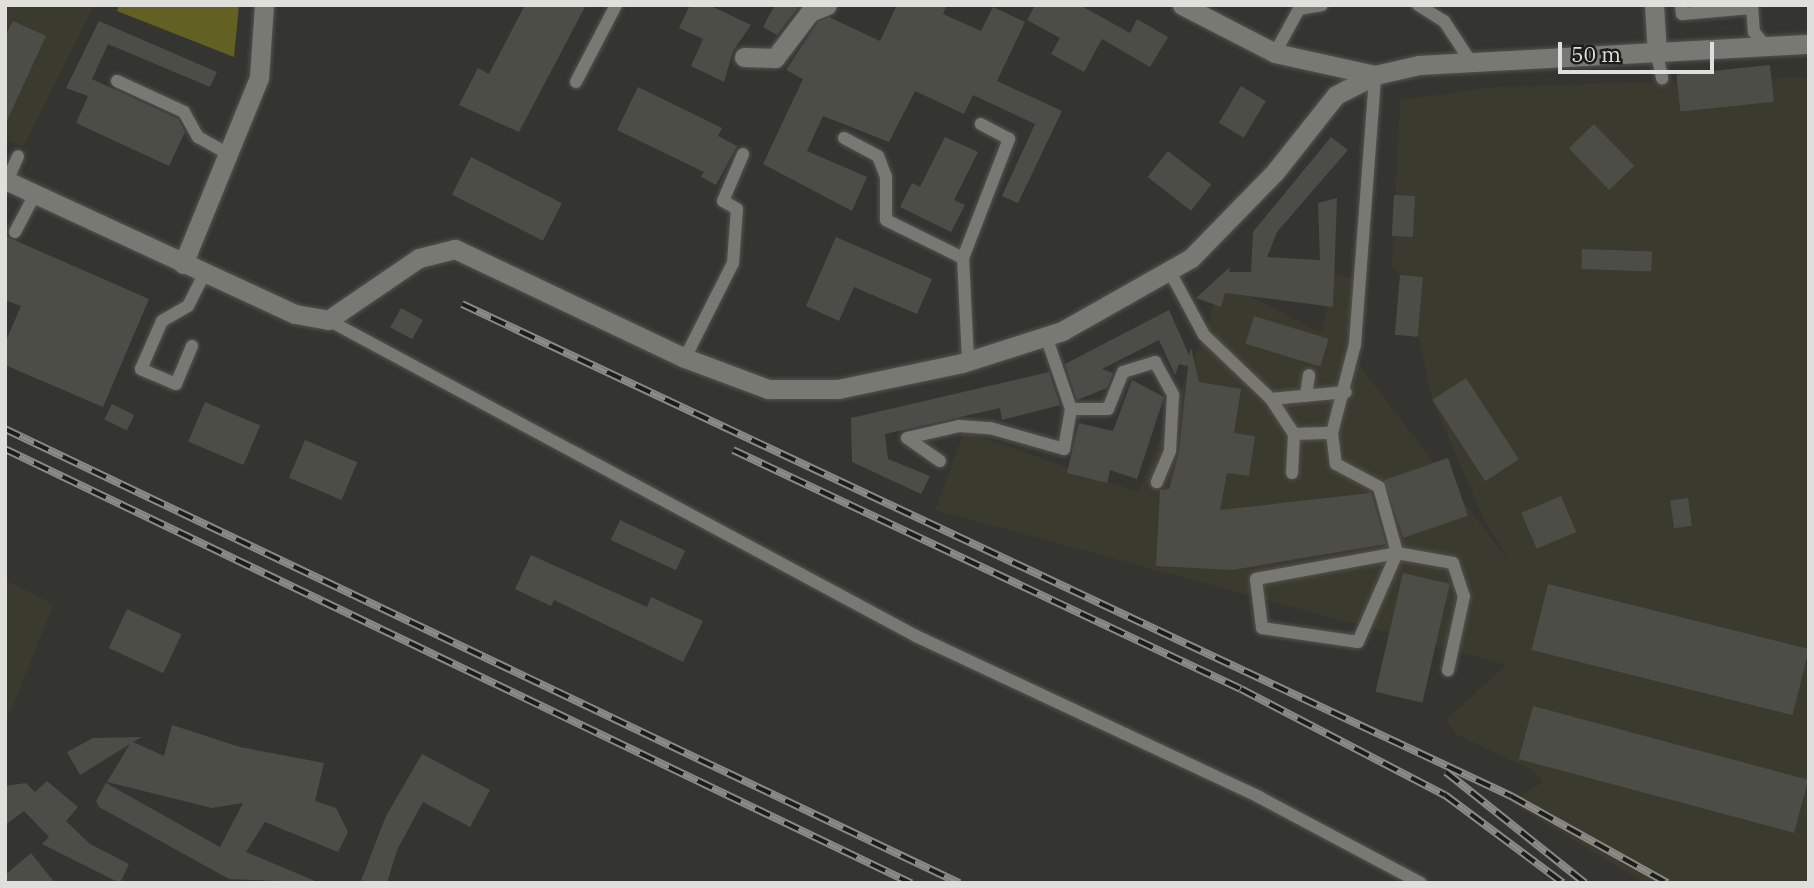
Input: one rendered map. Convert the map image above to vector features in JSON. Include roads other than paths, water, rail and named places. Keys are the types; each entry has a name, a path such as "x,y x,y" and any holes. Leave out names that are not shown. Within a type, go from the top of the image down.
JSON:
{"street":[{"path":"183,264 231,155 259,78 264,5"},
{"path":"744,57 775,58 810,12 827,5"},
{"path":"1654,5 1657,54"},
{"path":"1189,7 1275,52 1375,75"},
{"path":"6,181 295,314 328,320 419,258 455,249 685,358 768,389 838,389 968,361 1046,336 1192,258 1234,216 1336,94 1375,75 1419,65 1473,65 1809,44"}],"lane":[{"path":"576,82 616,5"},
{"path":"1275,52 1299,9 1322,5"},
{"path":"1418,5 1444,21 1473,65"},
{"path":"1681,5 1682,14 1752,7 1754,32 1766,47"},
{"path":"1657,54 1662,78"},
{"path":"1375,75 1355,344 1346,392 1332,433 1336,464 1379,487 1397,553 1359,642 1262,628 1256,579 1397,553 1453,563 1464,596 1448,670"},
{"path":"117,81 184,112 198,137 231,155"},
{"path":"968,361 963,258 1009,139 981,124"},
{"path":"844,138 878,156 886,177 886,220 963,258"},
{"path":"685,358 733,263 737,209 723,201 743,155"},
{"path":"6,181 18,156"},
{"path":"15,232 36,194"},
{"path":"1169,270 1204,335 1271,399 1294,434 1292,473"},
{"path":"192,346 176,384 141,369 162,321 188,306 205,272"},
{"path":"328,320 916,636 1259,797 1421,883"},
{"path":"940,461 907,438 958,426 990,428 1064,449 1070,409 1046,336"},
{"path":"1070,409 1108,409 1123,372 1155,362 1172,395 1170,451 1157,482"},
{"path":"1306,396 1308,375"},
{"path":"1271,399 1346,392"},
{"path":"1294,434 1332,433"}],"railway":[{"path":"462,304 1511,796 1667,883"},
{"path":"5,429 959,883"},
{"path":"5,449 911,883"},
{"path":"733,450 1241,689 1445,795 1563,883"},
{"path":"1446,772 1585,883"}]}
